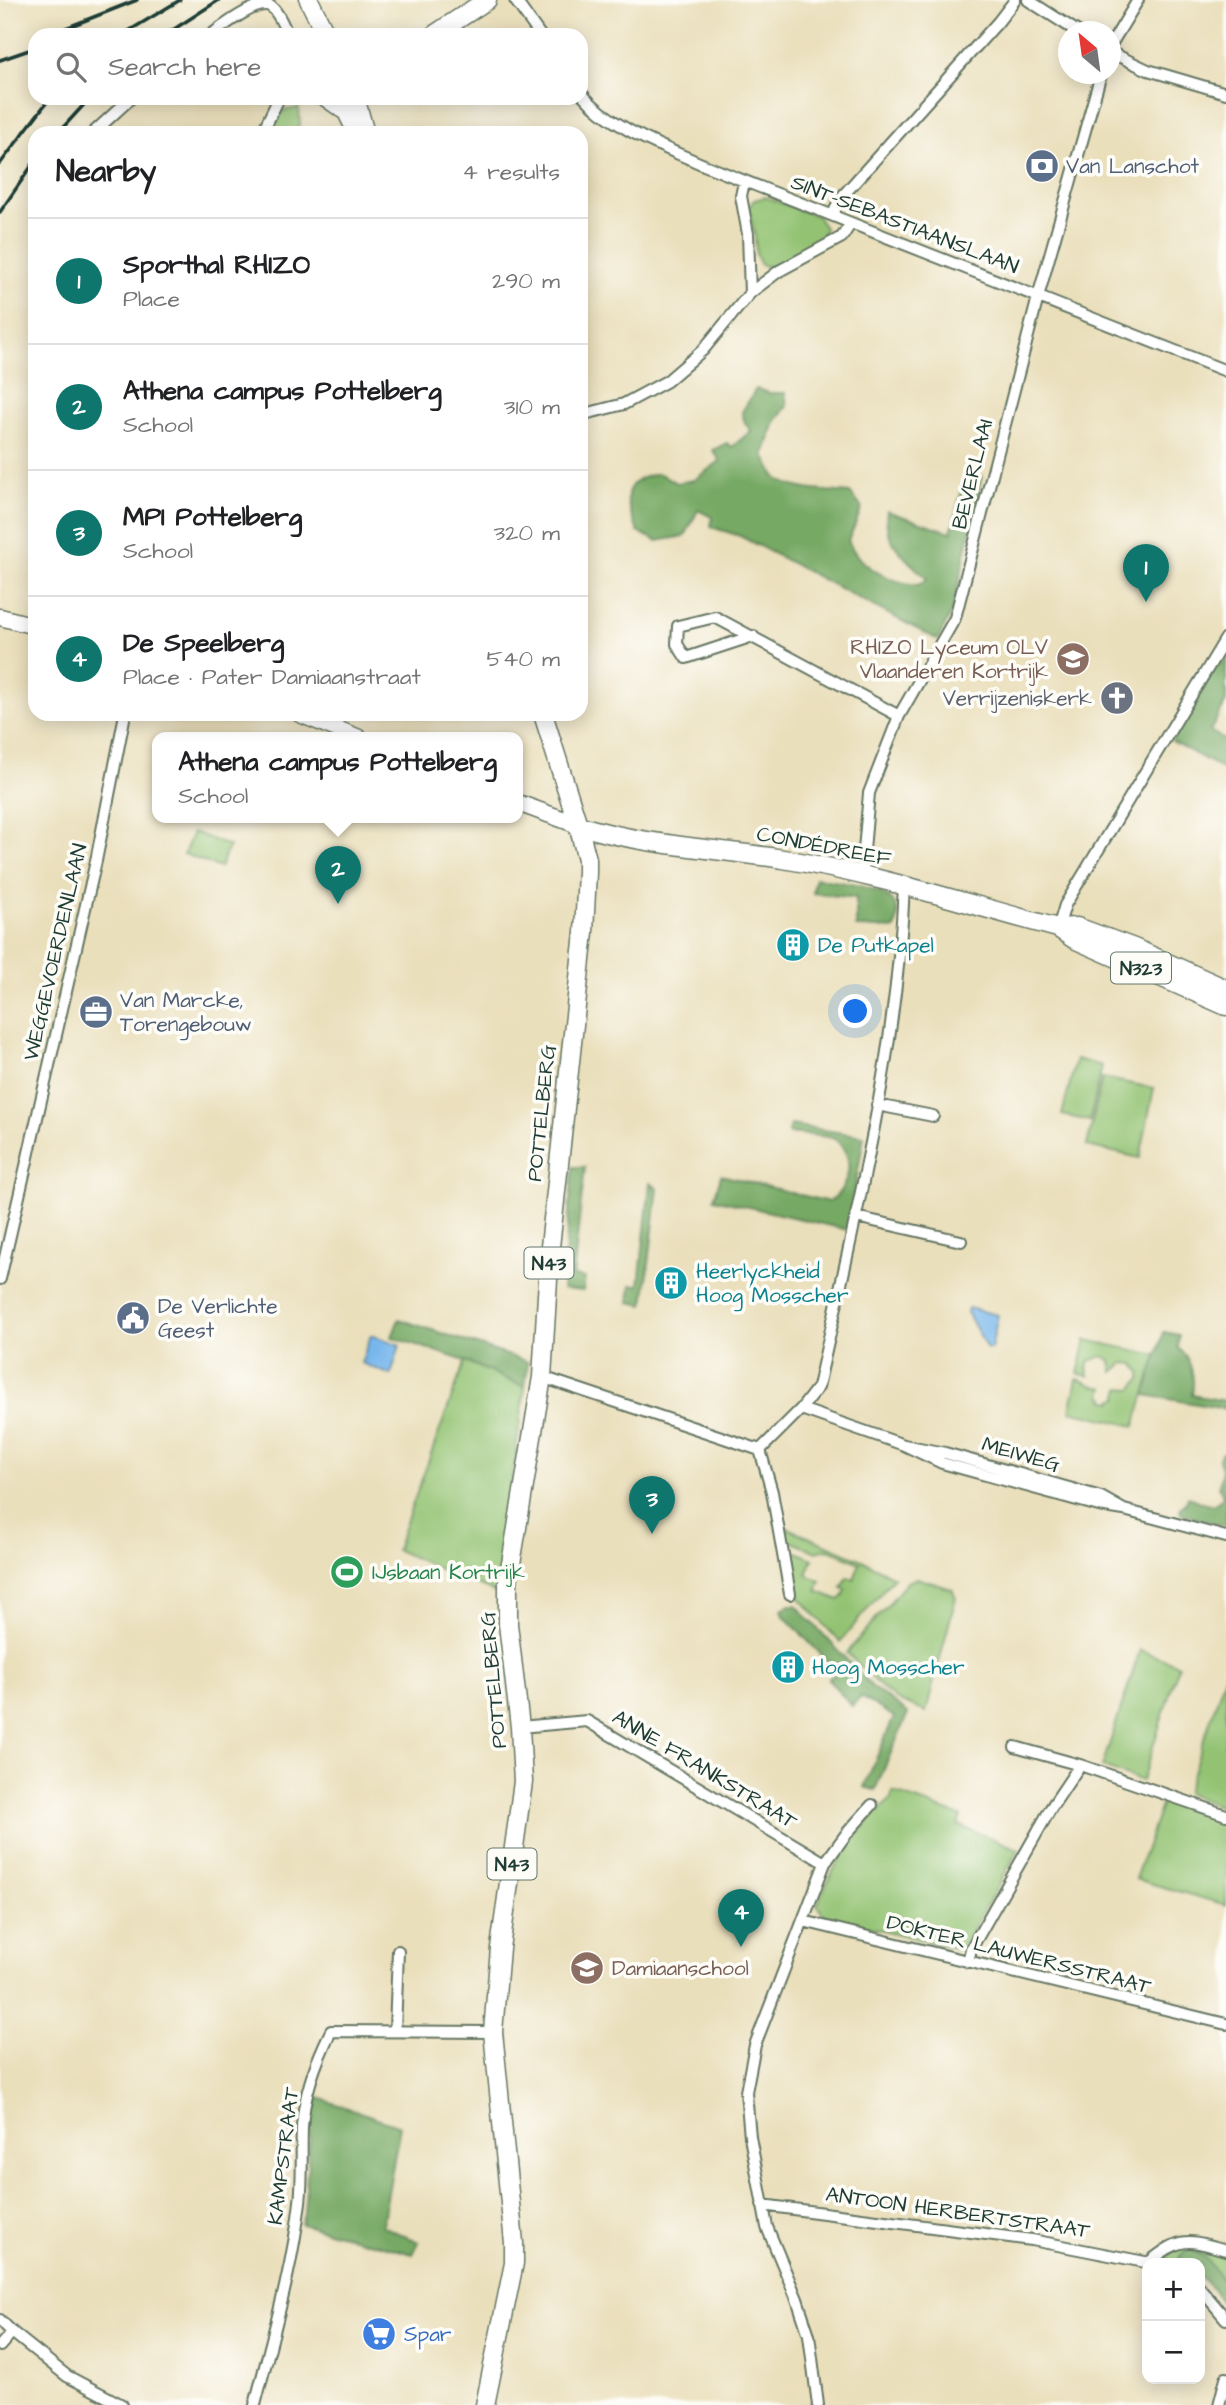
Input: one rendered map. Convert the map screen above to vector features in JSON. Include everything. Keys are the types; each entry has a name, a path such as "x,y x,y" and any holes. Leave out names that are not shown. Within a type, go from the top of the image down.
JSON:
{"main road":[{"path":"301,0 315,28"},
{"path":"309,0 323,28"},
{"path":"445,28 487,0"},
{"path":"336,105 347,112 354,126"},
{"path":"359,105 364,126"},
{"name":"N43","path":"545,721 578,825"},
{"name":"CONDÉDREEF","path":"578,825 609,835 783,859 862,873 1058,928 1077,927 1134,948 1226,989"},
{"name":"POTTELBERG","path":"485,2405 514,2263 493,2032 500,1948 523,1782 520,1727 508,1624 508,1582 542,1377 552,1233 584,932 587,859 578,825"},
{"name":"CONDÉDREEF","path":"1058,928 1074,939 1226,1006"}],"street":[{"path":"515,0 535,28"},
{"path":"833,215 839,200 998,22 1014,0"},
{"path":"1028,0 1061,21"},
{"path":"1121,29 1138,0"},
{"path":"221,28 262,3 275,11 284,28"},
{"path":"1121,57 1148,70 1226,93"},
{"name":"BEVERLAAI","path":"862,873 869,793 899,716 955,618 1038,297 1098,84"},
{"name":"SINT-SEBASTIAANSLAAN","path":"588,100 609,118 658,144 744,182 1226,371"},
{"path":"101,126 123,105"},
{"path":"265,126 276,105"},
{"path":"744,182 741,196 748,234 750,293"},
{"path":"588,413 624,404 667,381 703,350 750,293 789,265 842,237 851,223"},
{"path":"0,617 28,624"},
{"path":"752,636 686,658 677,644 678,625 715,617 752,636 899,716"},
{"path":"1058,928 1065,905 1226,638"},
{"name":"WEGGEVOERDENLAAN","path":"0,1279 96,861 124,721"},
{"path":"317,721 344,732"},
{"path":"523,805 578,825"},
{"path":"760,1450 801,1409 818,1387 856,1217 887,1053 904,886"},
{"path":"877,1105 933,1116"},
{"path":"856,1217 961,1241"},
{"path":"542,1377 760,1450"},
{"name":"MEIWEG","path":"801,1409 904,1446 945,1453 1101,1497 1124,1510 1226,1537"},
{"path":"760,1450 772,1492 790,1594"},
{"name":"ANNE FRANKSTRAAT","path":"520,1727 587,1721 825,1863"},
{"path":"1016,1747 1080,1765 1226,1815"},
{"path":"968,1962 971,1949 984,1925 1051,1808 1080,1765"},
{"path":"818,2405 809,2335 767,2227 747,2115 746,2092 755,2045 825,1863 872,1805"},
{"name":"DOKTER LAUWERSSTRAAT","path":"803,1921 1226,2024"},
{"path":"395,2031 398,1951"},
{"name":"KAMPSTRAAT","path":"255,2405 274,2337 298,2213 305,2105 317,2058 331,2031 493,2032"},
{"name":"ANTOON HERBERTSTRAAT","path":"762,2205 1032,2240 1142,2262"},
{"name":"ANTOON HERBERTSTRAAT","path":"1156,2258 1179,2242 1188,2241 1226,2250"},
{"path":"1205,2294 1226,2319"},
{"path":"0,2320 67,2376 122,2405"},
{"path":"0,2346 12,2332"},
{"path":"1219,2405 1226,2378"}],"green space":[{"path":"299,108 299,126 274,126 281,111"},
{"path":"765,197 817,216 825,228 822,240 777,265 761,265 756,255 749,207 754,200"},
{"path":"756,389 785,393 787,406 775,422 764,455 774,474 778,479 794,486 850,493 862,508 848,541 853,551 868,566 897,581 918,585 927,579 892,541 886,522 887,511 951,532 966,473 982,476 954,607 938,640 740,536 711,527 712,517 698,510 685,536 657,541 638,532 628,505 631,486 642,478 658,473 677,483 694,480 720,461 713,450 727,443 732,447 751,431 742,412"},
{"path":"1226,647 1226,702 1210,731 1226,740 1226,771 1172,741"},
{"path":"193,832 229,846 220,868 184,854"},
{"path":"815,878 860,886 882,894 896,907 898,915 895,929 856,927 856,898 813,893"},
{"path":"1076,1059 1102,1066 1090,1121 1062,1115"},
{"path":"1102,1078 1154,1088 1140,1158 1087,1146"},
{"path":"790,1125 864,1136 848,1230 714,1199 721,1175 829,1202 835,1197 847,1178 847,1156 843,1147 832,1138 788,1133"},
{"path":"573,1167 585,1167 573,1276 585,1278 583,1291 562,1289"},
{"path":"650,1183 658,1188 644,1305 629,1302 631,1285 639,1285"},
{"path":"399,1319 528,1362 525,1387 465,1361 392,1337"},
{"path":"1164,1332 1179,1335 1178,1348 1187,1358 1191,1369 1192,1395 1226,1401 1226,1409 1145,1395"},
{"path":"1086,1340 1157,1355 1135,1426 1070,1411 1077,1379 1104,1387 1104,1400 1113,1402 1118,1399 1121,1388 1132,1389 1141,1379 1141,1372 1134,1364 1124,1363 1113,1372 1111,1361 1102,1356 1090,1361 1087,1368 1089,1376 1078,1374"},
{"path":"465,1361 525,1387 496,1593 396,1550"},
{"path":"1226,1452 1226,1526 1181,1514 1180,1508 1188,1497 1211,1504 1223,1496 1219,1486 1222,1469 1219,1459 1221,1454"},
{"path":"785,1527 862,1560 894,1577 840,1642 797,1595 784,1547 813,1559 807,1575 821,1581 817,1591 839,1600 844,1596 846,1589 842,1588 847,1577 854,1579 860,1563 828,1549 816,1552 786,1539"},
{"path":"917,1578 952,1589 956,1597 926,1712 899,1701 884,1690 847,1653 907,1582"},
{"path":"789,1605 796,1605 873,1688 908,1713 875,1790 864,1787 894,1717 861,1697 852,1706 828,1679 838,1672 784,1616 782,1610"},
{"path":"1140,1650 1179,1665 1142,1781 1102,1767"},
{"path":"1226,1673 1226,1805 1225,1809 1186,1793"},
{"path":"893,1792 961,1816 958,1825 1019,1849 963,1946 957,1949 825,1916 817,1906 830,1876 847,1849 867,1823 890,1800"},
{"path":"1163,1800 1226,1821 1226,1905 1135,1879"},
{"path":"313,2096 400,2126 382,2226 419,2242 413,2254 301,2224"},
{"path":"1184,2245 1226,2255 1226,2284 1198,2251 1183,2258 1166,2256"},
{"path":"1192,2250 1205,2258 1180,2258 1185,2251"},
{"path":"1205,2258 1226,2284 1226,2310 1205,2281"}],"water":[{"path":"968,1308 998,1315 991,1349 987,1349 967,1312"},
{"path":"371,1335 400,1345 391,1375 361,1363"}],"railway":[{"path":"66,28 137,0"},
{"path":"134,28 180,0"},
{"path":"176,28 219,0"},
{"path":"0,60 28,50"},
{"path":"29,126 45,105"},
{"path":"64,126 84,105"},
{"path":"0,164 28,127"},
{"path":"0,212 28,171"}],"place":[{"name":"Van Lanschot","path":"1042,166"},
{"name":"Sporthal RHIZO","path":"1146,602"},
{"name":"RHIZO Lyceum OLV Vlaanderen Kortrijk","path":"1073,659"},
{"name":"Verrijzeniskerk","path":"1117,698"},
{"name":"Athena campus Pottelberg","path":"338,904"},
{"name":"De Putkapel","path":"793,945"},
{"name":"Van Marcke, Torengebouw","path":"96,1012"},
{"name":"Heerlyckheid Hoog Mosscher","path":"671,1283"},
{"name":"De Verlichte Geest","path":"133,1318"},
{"name":"MPI Pottelberg","path":"652,1534"},
{"name":"IJsbaan Kortrijk","path":"347,1572"},
{"name":"Hoog Mosscher","path":"788,1667"},
{"name":"De Speelberg","path":"741,1947"},
{"name":"Damiaanschool","path":"587,1968"},
{"name":"Spar","path":"379,2334"}]}
